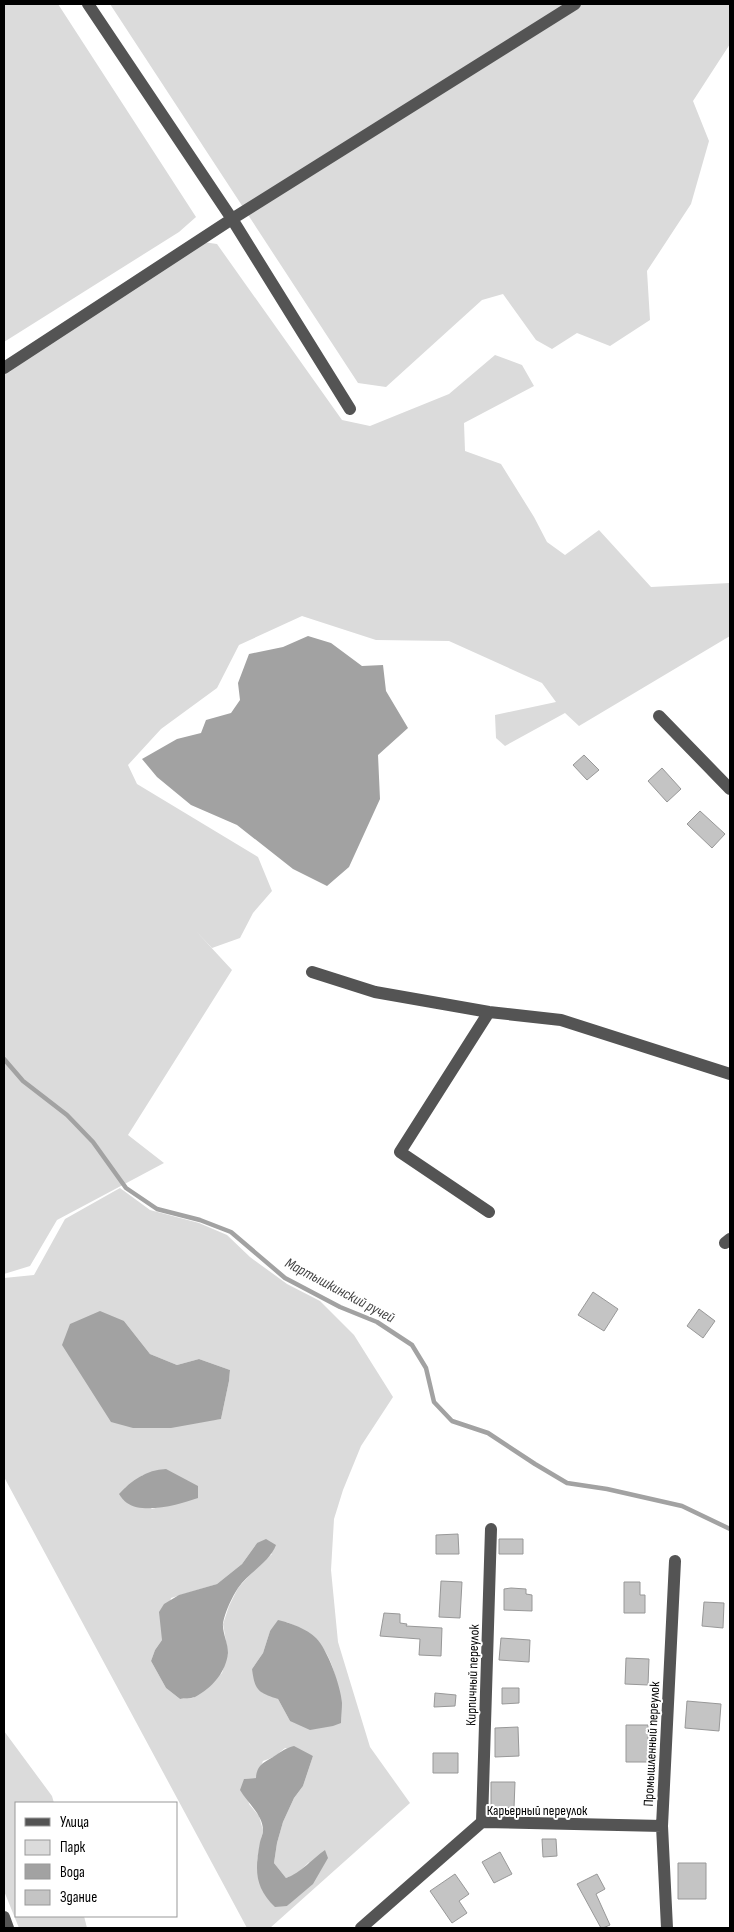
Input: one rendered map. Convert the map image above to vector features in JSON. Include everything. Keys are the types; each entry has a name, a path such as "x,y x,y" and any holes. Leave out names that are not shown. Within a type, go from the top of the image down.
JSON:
{"street":[{"path":"88,4 232,219 350,409"},
{"path":"4,368 232,219 575,4"},
{"path":"659,716 730,789"},
{"path":"312,972 375,992 489,1012 561,1020 730,1074"},
{"path":"489,1012 400,1152 489,1212"},
{"name":"Кирпичный переулок","path":"482,1822 491,1529"},
{"name":"Промышленный переулок","path":"667,1928 662,1826 675,1561"},
{"name":"Карьерный переулок","path":"361,1928 482,1822 662,1826"},
{"path":"4,1917 8,1928"}],"green space":[{"path":"4,4 58,4 196,217 179,232 4,342"},
{"path":"110,4 730,4 730,44 693,101 709,141 691,204 647,271 650,320 610,346 577,333 552,349 536,340 503,294 482,300 386,387 358,383"},
{"path":"196,241 217,244 342,420 370,426 449,394 495,355 522,365 534,386 464,423 465,451 501,464 534,517 547,542 565,555 599,530 651,587 730,583 730,636 579,726 565,713 505,746 496,738 495,715 556,702 542,683 449,641 376,640 302,616 239,645 217,688 161,729 128,765 137,784 258,857 272,891 253,913 240,938 212,948 195,930 232,970 128,1135 164,1163 57,1220 30,1266 4,1274 4,365"},
{"path":"120,1188 150,1210 199,1223 227,1235 250,1257 287,1284 320,1301 354,1335 393,1397 361,1446 343,1490 334,1519 331,1570 338,1642 370,1747 410,1803 270,1928 247,1928 4,1477 4,1278 34,1275 65,1219","holes":["124,1321 150,1354 177,1365 199,1359 230,1370 221,1419 133,1428","143,1475 162,1506 152,1509 125,1488","257,1543 272,1554 238,1588 229,1606 223,1624 228,1653 222,1673 193,1698 180,1699 166,1688 151,1661 155,1650 162,1640 171,1598 217,1584 242,1564","287,1622 308,1634 323,1648 332,1665 338,1689 290,1721 278,1699 252,1669 263,1653 270,1631","285,1748 313,1756 303,1786 294,1798 283,1822 277,1843 274,1863 286,1878 297,1874 309,1862 298,1895 287,1906 257,1861 263,1830 259,1816 249,1804 244,1779 256,1778 263,1761 274,1757"]},
{"path":"4,1731 52,1796 54,1802 15,1802 15,1917 84,1917 87,1928 19,1928 4,1891"}],"water":[{"path":"308,636 331,643 362,666 383,665 386,691 408,728 378,755 380,799 349,867 327,886 293,869 237,825 191,805 157,777 142,759 177,739 201,733 206,720 231,713 240,700 238,683 249,654 283,647"},
{"path":"100,1311 124,1321 150,1354 177,1365 199,1359 230,1370 221,1419 171,1428 133,1428 111,1422 62,1345 70,1324"},
{"path":"166,1469 198,1486 198,1498 162,1507 143,1508 127,1503 119,1494 140,1477 152,1471"},
{"path":"266,1539 276,1545 273,1551 238,1588 225,1614 223,1626 228,1653 221,1673 201,1693 193,1698 180,1699 166,1688 151,1661 155,1650 162,1640 159,1612 164,1604 179,1595 217,1584 242,1564 257,1543"},
{"path":"278,1620 303,1629 321,1644 333,1669 339,1688 342,1703 341,1723 310,1730 290,1721 278,1699 262,1692 256,1686 252,1669 263,1653 270,1631"},
{"path":"294,1746 313,1756 303,1786 294,1798 283,1822 274,1863 286,1878 302,1869 325,1850 328,1858 313,1884 287,1906 275,1907 263,1892 258,1877 257,1861 263,1832 262,1824 258,1814 240,1790 244,1779 256,1778 260,1766 284,1750"}],"building":[{"path":"584,755 599,770 587,780 573,765"},
{"path":"662,768 681,789 667,802 648,781"},
{"path":"700,811 725,834 712,848 687,824"},
{"path":"593,1292 618,1309 604,1331 578,1315"},
{"path":"699,1309 715,1321 703,1338 687,1326"},
{"path":"458,1534 459,1554 436,1554 436,1535"},
{"path":"499,1539 523,1539 523,1554 499,1554"},
{"path":"441,1581 462,1582 460,1618 439,1617"},
{"path":"624,1582 640,1582 640,1595 645,1595 645,1613 624,1613"},
{"path":"504,1589 526,1589 526,1594 532,1595 532,1611 504,1610"},
{"path":"704,1602 724,1603 723,1628 702,1626"},
{"path":"384,1613 400,1614 400,1623 407,1624 406,1626 442,1628 441,1656 419,1655 420,1639 380,1636"},
{"path":"501,1638 530,1640 529,1662 499,1660"},
{"path":"626,1658 649,1659 648,1685 625,1684"},
{"path":"502,1688 519,1688 519,1703 502,1704"},
{"path":"435,1693 456,1695 455,1706 434,1707"},
{"path":"687,1701 721,1704 719,1731 685,1728"},
{"path":"626,1725 648,1725 648,1762 626,1762"},
{"path":"518,1727 519,1756 495,1757 495,1728"},
{"path":"433,1753 458,1753 458,1773 433,1773"},
{"path":"491,1782 515,1782 514,1808 491,1807"},
{"path":"542,1839 556,1839 557,1856 543,1857"},
{"path":"500,1852 512,1874 494,1883 482,1862"},
{"path":"678,1863 706,1863 706,1899 678,1899"},
{"path":"455,1874 469,1894 459,1901 467,1913 452,1923 430,1891"},
{"path":"597,1874 605,1889 596,1894 610,1925 603,1928 601,1928 577,1884"}],"waterway":[{"name":"Мартышкинский ручей","path":"4,1059 23,1081 67,1115 93,1142 126,1188 157,1209 200,1220 231,1232 285,1278 340,1307 377,1322 412,1345 426,1368 434,1402 452,1421 488,1433 567,1483 607,1489 682,1506 730,1529"}]}
